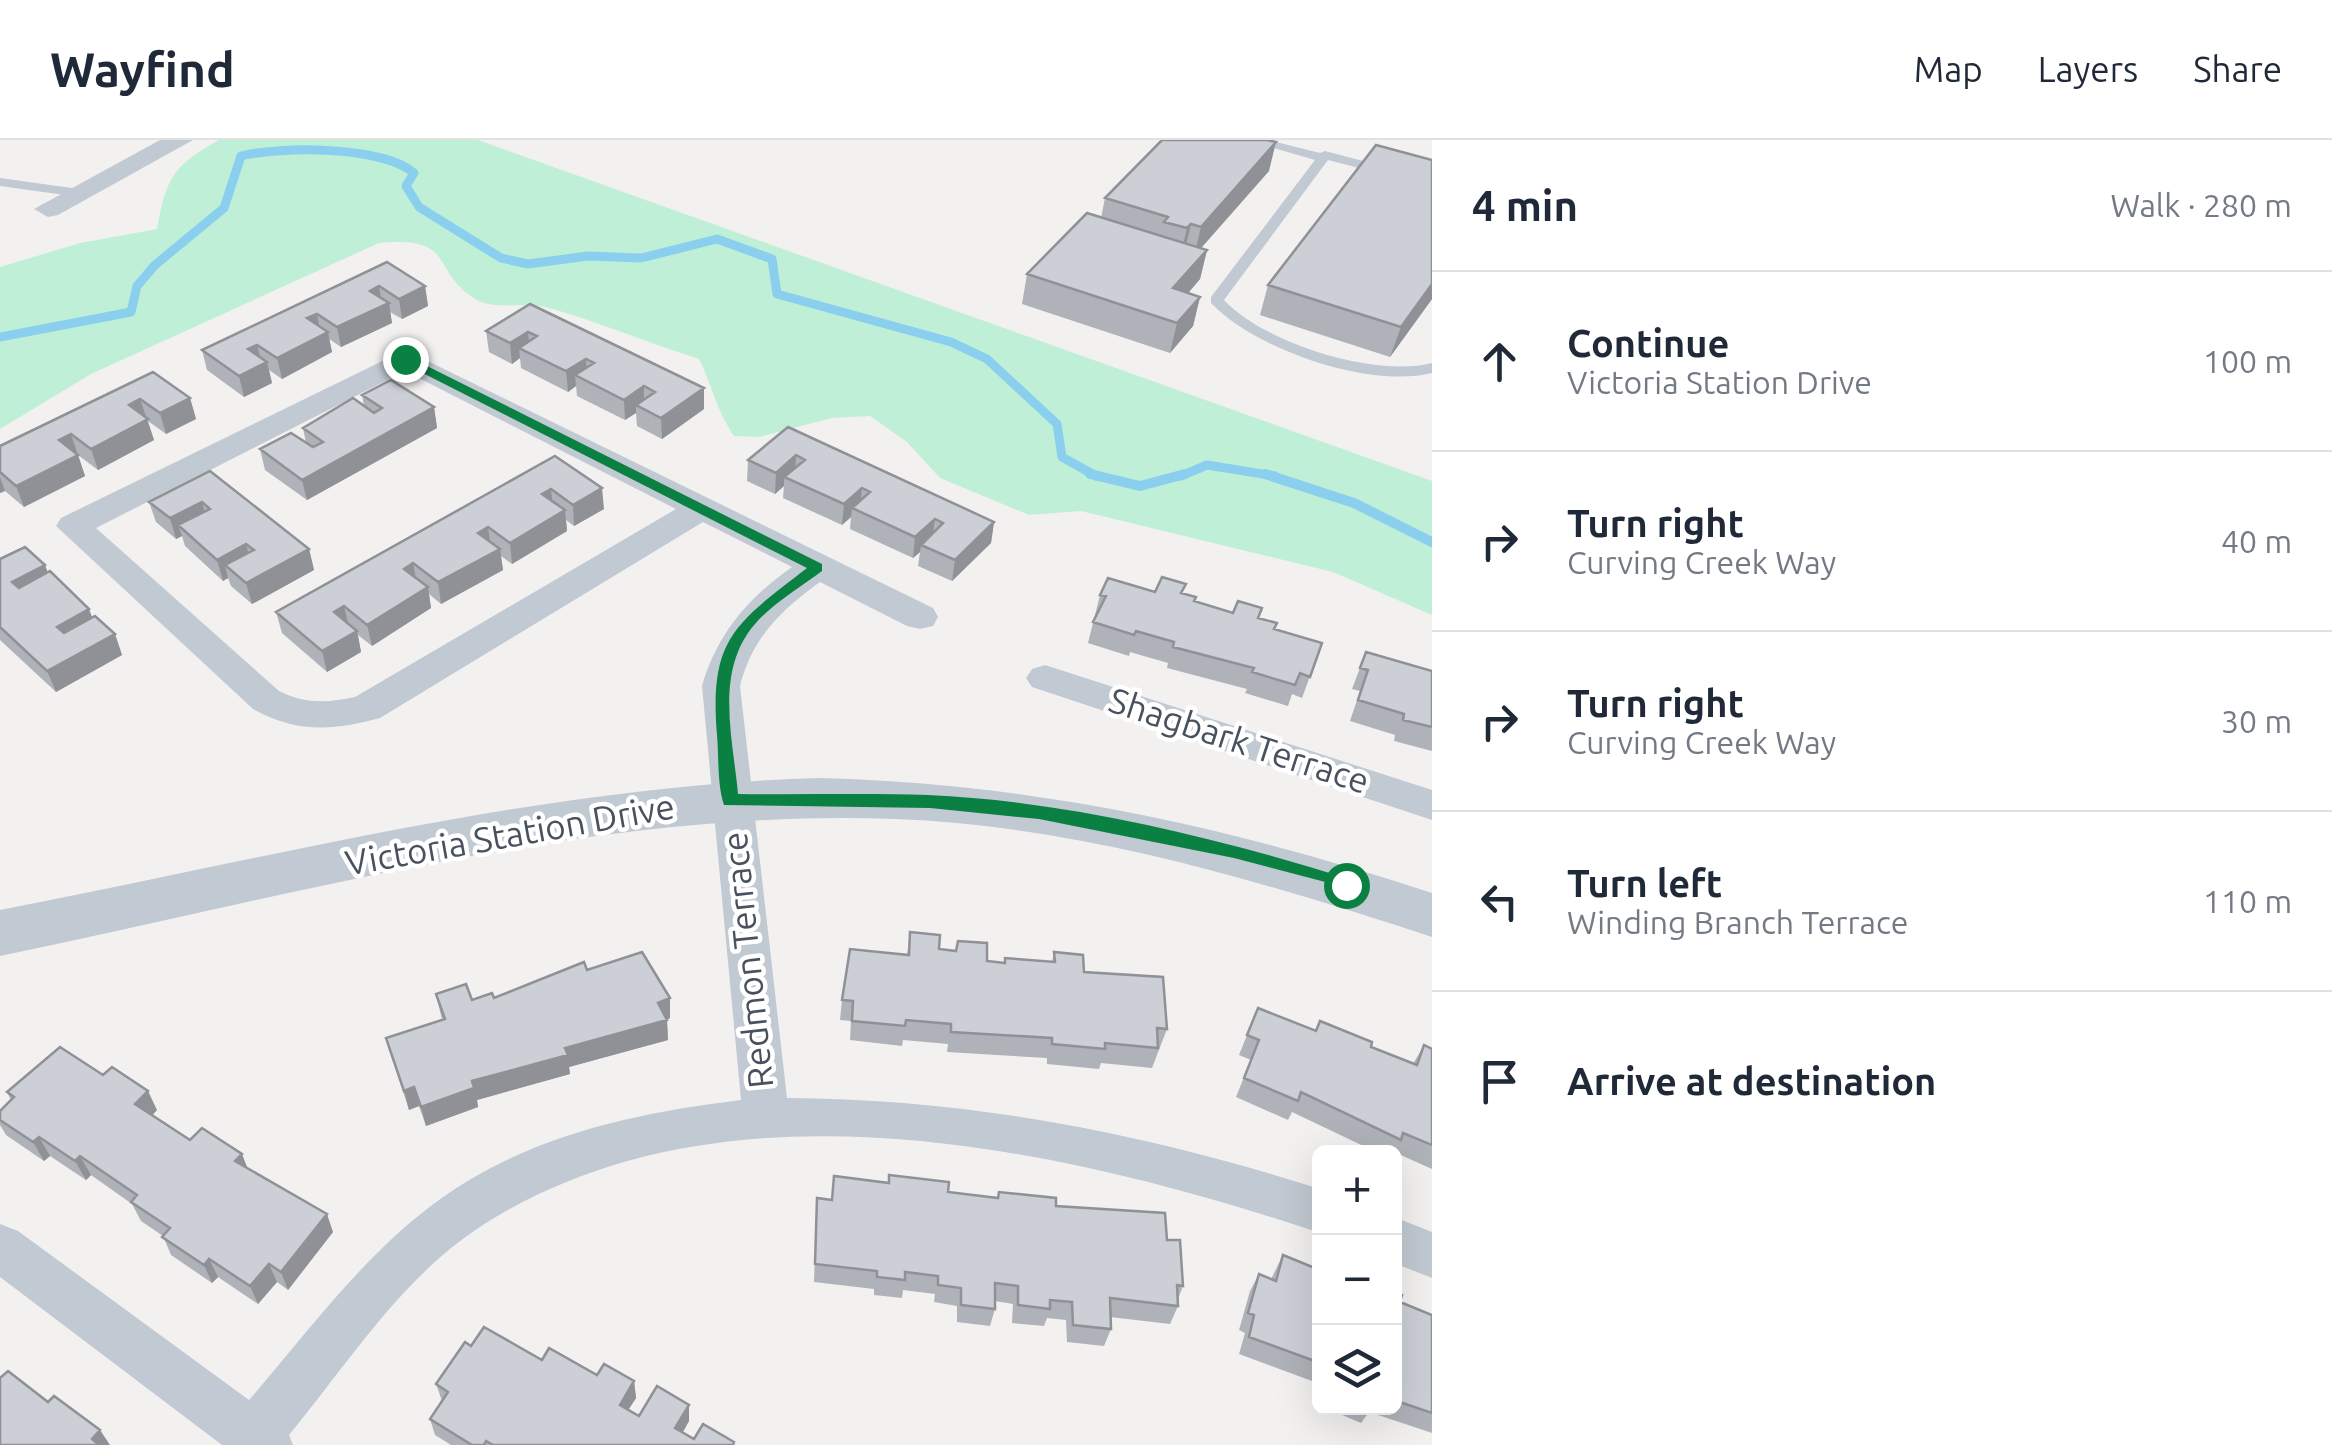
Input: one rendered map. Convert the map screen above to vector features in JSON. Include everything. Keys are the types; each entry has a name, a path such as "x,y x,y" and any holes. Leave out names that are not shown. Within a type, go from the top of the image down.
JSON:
{"street":[{"path":"48,209 180,140"},
{"path":"704,507 366,708 332,716 292,714 266,700 72,526 405,359 704,507 817,568 920,616"},
{"name":"Redmon Terrace","path":"766,1120 721,686 727,656 750,619 817,568"},
{"name":"Shagbark Terrace","path":"1045,678 1432,805"},
{"name":"Victoria Station Drive","path":"0,933 552,821 730,800 930,802 1106,824 1234,852 1432,915"},
{"path":"0,1247 260,1441 403,1262 459,1213 522,1174 586,1148 650,1130 766,1120 862,1119 974,1127 1094,1146 1180,1166 1312,1208"},
{"path":"1402,1243 1432,1255"}],"lane":[{"path":"1253,140 1432,183"},
{"path":"1338,140 1216,300 1236,320 1345,364 1420,374 1432,368"},
{"path":"0,182 79,193"}],"green space":[{"path":"219,140 478,140 1432,481 1432,615 1333,572 1081,511 1029,515 940,478 907,442 870,416 832,418 759,437 734,436 699,359 545,307 484,303 462,289 432,250 404,242 379,243 91,374 0,429 0,267 80,243 157,229 164,196 174,174 191,157"}],"building":[{"path":"1162,140 1276,142 1201,227 1191,224 1187,228 1164,222 1168,217 1105,198"},
{"path":"1376,145 1432,160 1432,284 1401,327 1268,285"},
{"path":"1087,213 1207,250 1173,288 1200,297 1177,323 1027,274"},
{"path":"387,262 425,286 399,299 379,286 370,291 389,303 337,327 317,314 307,318 328,332 277,358 257,345 248,349 267,362 239,376 202,350"},
{"path":"530,304 704,388 661,418 636,405 655,392 644,386 624,400 575,375 594,363 586,359 566,371 519,348 537,336 528,332 510,343 486,331"},
{"path":"153,372 190,398 160,413 140,399 129,405 148,419 91,449 71,434 59,440 78,455 16,486 0,472 0,446"},
{"path":"391,380 434,407 302,480 260,449 291,433 313,447 323,442 303,428 353,398 374,413 382,408 362,395"},
{"path":"788,427 994,522 955,560 921,545 943,523 935,519 915,537 852,508 870,492 862,488 844,504 784,477 805,460 796,455 776,473 748,460"},
{"path":"555,456 602,488 573,505 551,489 542,494 565,510 510,543 488,527 478,533 500,549 438,582 413,563 404,569 428,587 367,625 344,606 334,612 357,631 322,651 276,612"},
{"path":"210,471 309,549 246,583 225,565 254,550 246,544 217,560 178,525 210,509 202,502 170,518 149,502"},
{"path":"25,547 45,565 12,582 19,588 50,571 89,609 57,627 64,633 95,616 115,634 47,671 0,627 0,559"},
{"path":"1162,577 1186,584 1181,593 1196,597 1194,601 1233,613 1238,601 1262,608 1258,618 1277,623 1274,629 1322,643 1310,677 1300,673 1295,685 1252,672 1254,668 1173,647 1174,642 1093,622 1106,596 1100,595 1108,578 1155,592"},
{"path":"1366,652 1432,671 1432,727 1403,720 1404,714 1358,700 1368,670 1360,668"},
{"path":"910,932 940,935 939,949 956,951 958,941 987,943 987,961 1005,963 1005,958 1055,962 1054,952 1083,955 1084,972 1163,977 1167,1029 1157,1028 1158,1048 1105,1043 1105,1049 1052,1044 1052,1038 951,1032 951,1024 906,1020 905,1026 852,1021 853,1001 842,1000 850,949 909,955"},
{"path":"642,952 670,998 658,1003 667,1020 565,1048 568,1055 472,1081 474,1088 421,1107 414,1087 404,1091 386,1038 445,1019 436,994 466,984 472,1000 492,993 494,998 584,962 587,970"},
{"path":"1258,1008 1316,1031 1320,1021 1417,1065 1424,1045 1432,1049 1432,1145 1403,1133 1401,1140 1301,1092 1298,1101 1244,1078 1259,1040 1247,1035"},
{"path":"60,1047 103,1075 112,1067 148,1091 135,1104 190,1140 202,1128 242,1154 235,1161 327,1214 281,1272 269,1264 250,1286 209,1259 204,1265 162,1237 170,1228 131,1202 137,1195 80,1156 75,1161 39,1137 33,1142 0,1120 0,1111 14,1097 7,1092"},
{"path":"889,1175 949,1182 948,1192 998,1198 999,1192 1056,1198 1056,1206 1165,1213 1167,1240 1180,1240 1183,1286 1177,1285 1178,1306 1110,1298 1111,1329 1073,1325 1072,1302 1050,1300 1050,1309 1018,1305 1018,1286 995,1283 995,1309 961,1305 961,1288 938,1285 938,1276 905,1272 905,1280 877,1277 877,1271 815,1264 817,1198 832,1200 834,1176 889,1183"},
{"path":"1283,1255 1312,1267 1312,1360 1249,1337 1254,1315 1248,1313 1259,1274 1276,1281"},
{"path":"1402,1303 1432,1315 1432,1413 1402,1403"},
{"path":"484,1327 542,1360 549,1348 597,1375 604,1364 634,1381 620,1405 639,1416 657,1386 689,1405 675,1428 694,1439 703,1424 734,1442 733,1445 493,1445 486,1441 484,1445 472,1445 430,1419 448,1392 436,1384 465,1342 471,1346"},
{"path":"8,1371 48,1402 54,1396 100,1430 92,1439 99,1445 0,1445 0,1378"}],"waterway":[{"path":"0,337 131,312 137,286 155,265 224,208 241,156 305,150 356,153 400,164 414,173 406,186 419,207 501,258 528,264 588,256 641,258 717,239 772,259 777,294 951,342 987,359 1057,424 1062,457 1094,475"},
{"path":"1181,476 1207,465 1267,475"},
{"path":"1090,474 1094,475"},
{"path":"1094,475 1140,486 1185,474"},
{"path":"1267,475 1275,476"},
{"path":"1267,475 1354,503 1432,542"}],"route":[{"path":"405,359 704,507 817,568 750,619 727,656 721,686 730,800 930,802 1039,813 1234,852 1346,885"}]}
